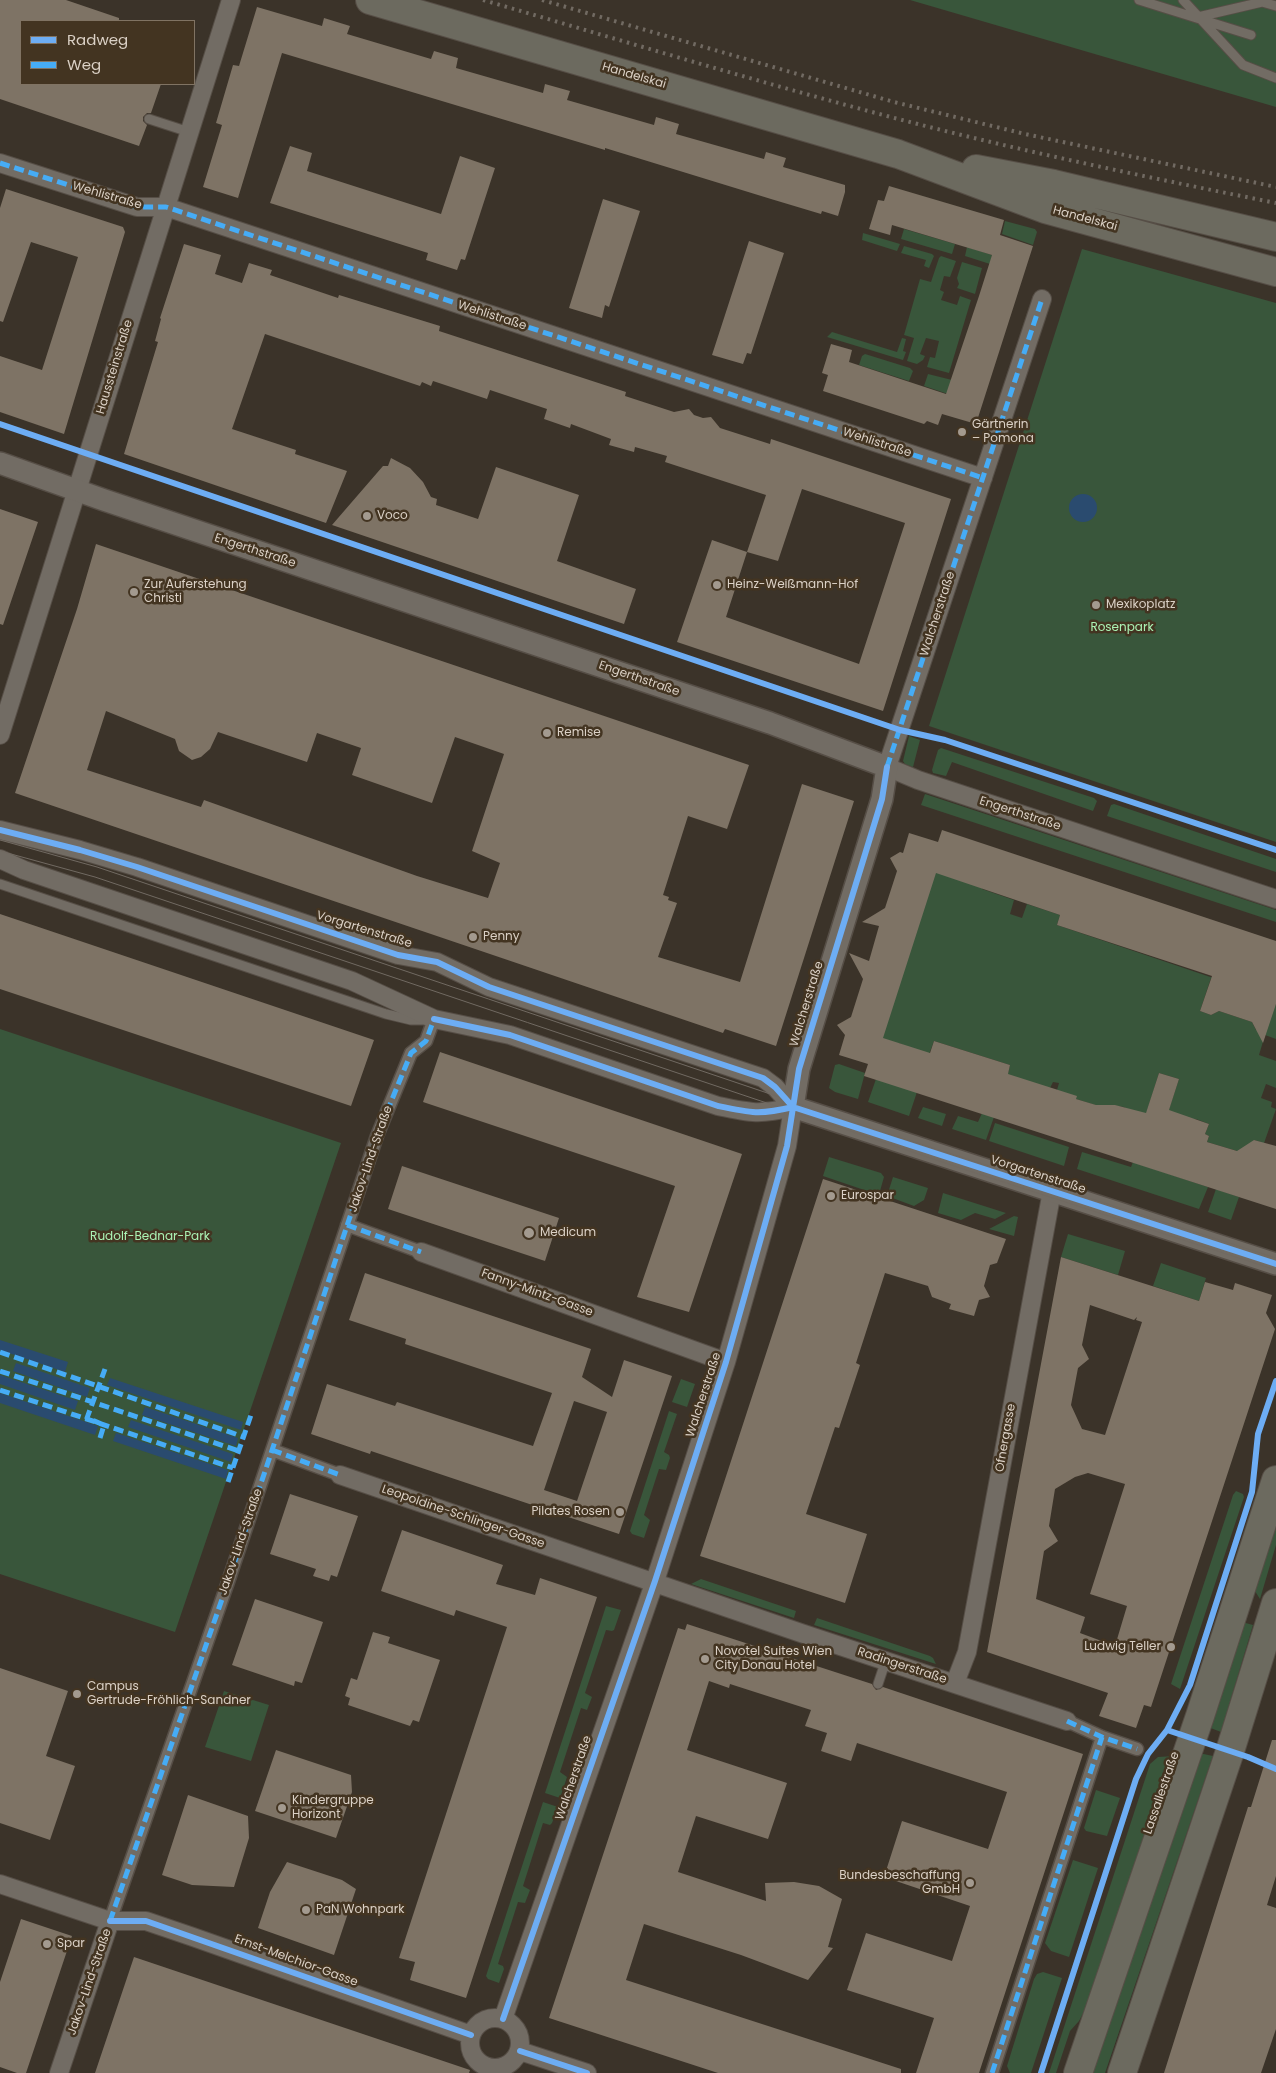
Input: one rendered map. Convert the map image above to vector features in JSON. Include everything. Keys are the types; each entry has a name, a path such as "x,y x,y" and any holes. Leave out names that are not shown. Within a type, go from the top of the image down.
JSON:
{"main road":[{"name":"Handelskai","path":"370,0 898,154 1045,209 1276,272"},
{"name":"Handelskai","path":"898,154 1054,184 1276,237"},
{"name":"Lassallestraße","path":"1078,2073 1200,1716 1276,1480"},
{"path":"1122,2073 1230,1751 1276,1603"}],"street":[{"name":"Haussteinstraße","path":"0,735 231,0"},
{"name":"Wehlistraße","path":"0,163 137,207 166,207 983,478"},
{"name":"Walcherstraße","path":"503,2019 654,1582 726,1362 788,1146 799,1069 882,799 887,767 1042,299"},
{"name":"Engerthstraße","path":"0,464 770,723 918,780 1276,899"},
{"name":"Vorgartenstraße","path":"0,830 80,850 385,951 437,962 489,987 763,1078 775,1087 793,1107"},
{"name":"Vorgartenstraße","path":"0,859 24,870 352,981 434,1018 510,1035 718,1106 751,1113 769,1112 793,1107 1276,1264"},
{"name":"Jakov-Lind-Straße","path":"59,2073 377,1136 411,1053 426,1041 434,1018"},
{"name":"Ofnergasse","path":"955,1683 967,1652 1052,1191"},
{"name":"Fanny-Mintz-Gasse","path":"347,1225 726,1362"},
{"name":"Leopoldine-Schlinger-Gasse","path":"272,1450 467,1520 654,1582"},
{"name":"Radingerstraße","path":"654,1582 800,1633 1067,1721 1102,1737 1136,1749"},
{"path":"992,2073 1102,1737"},
{"name":"Ernst-Melchior-Gasse","path":"0,1884 110,1921 155,1924 471,2035"},
{"path":"503,2019 512,2024 518,2032 521,2041 520,2051 515,2060 507,2066 487,2071 472,2055 469,2045 471,2035 476,2026 484,2020 503,2019"},
{"path":"520,2051 587,2073"}],"lane":[{"path":"1139,0 1198,17 1250,35"},
{"path":"1183,0 1243,65 1276,78"},
{"path":"1198,17 1262,2 1276,6"},
{"path":"149,119 190,132"},
{"path":"0,884 386,1014 411,1020 434,1018"},
{"path":"878,1684 886,1660"}],"green space":[{"path":"910,0 1276,0 1276,107"},
{"path":"1005,221 1035,229 1037,232 1033,245 1002,234"},
{"path":"904,229 955,244 952,254 901,239"},
{"path":"863,233 900,244 897,251 862,240"},
{"path":"904,246 932,254 934,256 929,268 924,266 926,260 901,253"},
{"path":"967,247 992,255 990,264 965,256"},
{"name":"Rosenpark","path":"1082,249 1276,303 1276,842 929,726"},
{"path":"941,256 956,261 950,277 944,276 940,290 944,292 941,300 957,305 960,296 971,300 949,373 927,367 930,357 935,358 939,341 926,338 920,354 925,356 917,364 907,361 914,338 904,335 920,279 931,282"},
{"path":"962,262 982,268 975,294 957,288 959,284 957,278"},
{"path":"832,332 897,352 902,338 906,339 903,351 906,352 903,360 827,337"},
{"path":"865,354 910,368 913,371 909,381 859,365 862,356"},
{"path":"928,374 952,380 948,394 924,386"},
{"path":"909,736 920,740 913,767 905,764 903,761"},
{"path":"941,748 1094,798 1097,801 1093,811 952,762 946,776 933,773 932,770 938,750"},
{"path":"925,794 1276,910 1276,922 921,805"},
{"path":"1114,804 1276,859 1276,872 1107,816 1111,805"},
{"path":"932,867 984,884 982,889 1014,900 1010,914 1022,918 1027,904 1060,915 1057,925 1231,984 1211,978 1200,1011 1211,1015 1219,1011 1252,1022 1256,1030 1276,1004 1276,1039 1265,1035 1259,1055 1276,1061 1276,1088 1266,1084 1261,1098 1272,1102 1271,1107 1276,1109 1263,1146 1261,1142 1254,1140 1247,1154 1207,1142 1209,1136 1205,1134 1209,1124 1196,1119 1166,1118 1179,1079 1159,1073 1144,1121 1124,1107 1109,1105 1108,1109 1076,1099 1057,1090 1059,1083 1053,1082 1050,1088 1007,1077 1010,1065 934,1041 928,1057 899,1043 897,1047 876,1040"},
{"name":"Rudolf-Bednar-Park","path":"0,1029 341,1143 175,1632 0,1574"},
{"path":"839,1064 865,1073 858,1099 835,1092 829,1088 835,1065"},
{"path":"876,1079 917,1092 909,1116 868,1102"},
{"path":"923,1107 946,1114 942,1126 918,1118"},
{"path":"982,1113 994,1117 986,1140 952,1129 958,1116 978,1122"},
{"path":"995,1123 1069,1147 1064,1166 989,1141"},
{"path":"1082,1152 1131,1167 1133,1162 1208,1187 1199,1209 1077,1169"},
{"path":"829,1157 881,1173 884,1177 880,1191 873,1193 823,1176"},
{"path":"893,1177 928,1188 924,1200 914,1206 887,1196"},
{"path":"1216,1189 1239,1197 1231,1220 1208,1212"},
{"path":"943,1193 1006,1213 995,1219 975,1213 961,1220 938,1213"},
{"path":"1014,1216 1018,1217 1014,1236 989,1229"},
{"path":"1068,1234 1125,1251 1118,1275 1061,1257"},
{"path":"1161,1263 1206,1278 1199,1301 1153,1286"},
{"path":"681,1379 695,1384 687,1407 672,1402"},
{"path":"669,1411 677,1414 664,1452 670,1458 666,1470 659,1469 644,1515 650,1520 644,1538 632,1534 630,1531"},
{"path":"1236,1491 1243,1494 1244,1497 1180,1689 1171,1684 1233,1495"},
{"path":"1276,1516 1276,1545 1260,1599 1253,1588"},
{"path":"701,1579 796,1611 794,1618 691,1584"},
{"path":"606,1606 621,1610 614,1630 606,1630 585,1693 592,1697 587,1710 581,1708 560,1772 567,1777 560,1798 545,1793"},
{"path":"817,1618 930,1656 936,1664 814,1625"},
{"path":"1242,1622 1253,1625 1221,1732 1208,1727"},
{"path":"224,1691 269,1705 251,1761 205,1747"},
{"path":"1199,1753 1213,1756 1105,2073 1090,2073"},
{"path":"1175,1756 1089,2002 1079,2021 1070,2031 1056,2073 1049,2073 1150,1764 1158,1757"},
{"path":"1096,1790 1120,1798 1107,1836 1086,1831 1084,1828"},
{"path":"543,1802 558,1807 552,1823 550,1825 543,1823 523,1886 530,1890 525,1903 518,1902 498,1964 503,1966 504,1969 499,1983 488,1979 486,1976"},
{"path":"1073,1860 1098,1868 1069,1957 1051,1951 1045,1943"},
{"path":"1043,1972 1062,1978 1031,2073 1010,2073 1007,2066 1034,1979 1037,1974"}],"water":[{"path":"1083,494 1093,498 1097,508 1093,518 1083,522 1073,518 1069,508 1073,498"},
{"path":"0,1340 68,1362 65,1372 0,1350"},
{"path":"16,1363 90,1388 87,1397 13,1371"},
{"path":"0,1375 78,1401 75,1410 0,1384"},
{"path":"110,1378 243,1422 241,1430 107,1385"},
{"path":"0,1393 98,1426 95,1435 0,1403"},
{"path":"145,1407 238,1438 236,1446 142,1415"},
{"path":"131,1420 233,1454 231,1462 128,1427"},
{"path":"116,1433 228,1470 226,1479 113,1441"}],"building":[{"path":"0,0 66,0 119,18 119,20 20,20 20,85 161,85 151,113 147,113 143,117 143,121 147,125 139,146 0,99"},
{"path":"257,7 322,26 324,18 350,26 347,34 431,59 434,51 458,58 456,68 543,93 545,84 570,91 567,100 654,125 656,117 679,124 676,134 764,159 766,152 786,158 783,167 845,185 845,192 838,216 822,211 821,214 282,53 238,198 203,187 222,125 216,123 233,65 239,66"},
{"path":"290,146 312,153 307,171 441,214 460,156 495,168 465,260 461,259 457,270 426,260 428,253 270,203"},
{"path":"889,186 1004,220 1000,235 1033,246 976,424 942,414 938,425 927,421 924,424 823,391 828,375 822,373 831,344 852,350 849,362 946,394 979,296 992,255 892,225 890,235 869,229 878,200 884,201"},
{"path":"6,189 123,227 125,232 64,434 0,412 0,356 42,370 78,257 31,242 3,322 0,321 0,208"},
{"path":"603,199 640,211 609,307 605,305 602,318 569,308"},
{"path":"749,241 784,253 751,354 747,353 743,364 712,355"},
{"path":"184,244 221,255 215,274 242,283 249,263 272,270 270,275 338,298 339,295 440,326 439,331 626,392 625,396 674,412 689,409 694,415 703,418 711,417 720,428 770,444 771,439 951,499 883,711 677,642 712,540 747,552 766,495 665,462 667,456 635,447 634,452 609,445 611,439 571,424 570,428 544,419 547,409 490,390 487,399 433,381 431,386 422,382 420,386 265,334 232,429 296,450 295,454 347,471 326,523 124,454 158,342 155,341 160,318","holes":["802,489 905,523 859,664 726,617 747,552 778,561"]},
{"path":"391,458 410,468 423,482 431,497 437,499 436,505 478,519 496,467 579,495 557,561 636,589 624,624 332,525 383,466 388,466"},
{"path":"0,509 38,522 3,625 0,624"},
{"path":"96,544 749,765 727,829 688,816 663,895 669,897 668,900 677,903 658,957 740,982 802,784 854,801 776,1046 725,1029 723,1033 15,793 77,609","holes":["106,711 175,739 179,751 192,760 201,757 210,749 218,732 307,762 317,733 361,748 352,775 432,803 455,737 504,754 472,851 500,863 488,898 417,876 204,800 201,807 87,770"]},
{"path":"942,830 1276,941 1276,1004 1263,1043 1252,1022 1219,1011 1211,1015 1200,1011 1212,976 1057,925 1060,915 936,873 883,1038 930,1053 934,1041 1010,1065 1008,1074 1077,1096 1076,1099 1096,1105 1115,1105 1146,1113 1159,1073 1179,1079 1169,1110 1209,1124 1205,1134 1209,1136 1207,1142 1237,1151 1254,1140 1276,1146 1276,1209 864,1076 868,1064 839,1055 845,1035 837,1025 851,1017 863,979 849,953 869,961 879,926 862,922 885,908 897,871 890,858 900,852 903,853 909,833 938,842"},
{"path":"0,914 374,1040 351,1106 0,989"},
{"path":"440,1052 742,1154 689,1312 637,1297 675,1186 423,1102"},
{"path":"402,1166 559,1218 545,1261 388,1209"},
{"path":"823,1179 1006,1239 997,1263 990,1265 984,1286 990,1297 979,1300 974,1316 949,1309 951,1304 932,1297 928,1286 885,1273 856,1363 860,1365 839,1428 835,1427 806,1514 867,1534 845,1603 700,1556"},
{"path":"1061,1257 1199,1301 1205,1282 1233,1290 1235,1283 1272,1295 1266,1313 1275,1329 1151,1707 1144,1705 1136,1728 1099,1716 1108,1693 987,1652","holes":["1090,1305 1134,1320 1137,1317 1136,1320 1142,1322 1105,1435 1082,1429 1071,1405 1078,1368 1089,1359 1082,1345","1088,1473 1125,1484 1090,1594 1127,1606 1115,1646 1080,1633 1085,1617 1036,1599 1044,1551 1058,1541 1049,1526 1055,1489 1075,1477"]},
{"path":"365,1273 591,1349 582,1377 612,1397 624,1360 672,1376 619,1534 371,1451 370,1454 311,1434 327,1384 395,1406 397,1402 533,1446 552,1393 405,1344 406,1339 349,1320","holes":["574,1401 607,1412 577,1501 544,1490"]},
{"path":"290,1494 358,1516 337,1577 331,1575 329,1581 313,1576 316,1569 270,1554"},
{"path":"402,1530 503,1565 496,1584 535,1595 540,1578 597,1597 466,1998 410,1980 415,1962 399,1958 507,1627 456,1610 454,1616 381,1591"},
{"path":"255,1599 323,1622 302,1683 295,1681 294,1686 232,1665"},
{"path":"687,1624 872,1684 876,1690 883,1687 1083,1754 979,2073 916,2073 934,2018 847,1990 866,1933 952,1961 970,1906 884,1877 902,1821 988,1849 1007,1792 857,1743 851,1761 821,1751 827,1733 805,1726 811,1710 730,1684 729,1688 709,1681 687,1750 787,1783 768,1839 696,1816 678,1872 766,1901 765,1883 794,1882 819,1886 842,1899 828,1947 833,1948 808,1980 741,1955 644,1924 626,1980 901,2069 901,2073 718,2073 549,2018 678,1628 685,1630"},
{"path":"373,1632 390,1637 388,1643 440,1660 419,1722 413,1720 410,1726 348,1705 350,1698 345,1696 351,1678 357,1680"},
{"path":"0,1668 68,1691 46,1756 75,1766 50,1840 0,1823"},
{"path":"1272,1740 1276,1740 1276,1876 1267,1905 1276,1908 1276,2029 1261,2073 1164,2073 1248,1807 1251,1807"},
{"path":"276,1750 351,1775 352,1792 336,1838 255,1811"},
{"path":"188,1795 248,1816 249,1838 234,1887 192,1885 162,1875"},
{"name":"PaN Wohnpark","path":"287,1862 342,1880 356,1889 334,1955 258,1928 270,1892"},
{"path":"21,1919 72,1936 26,2073 17,2073 0,2067 0,1982"},
{"path":"134,1957 470,2070 469,2073 95,2073"}],"tram line":[{"path":"0,840 97,867 880,1131 1276,1258"},
{"path":"0,851 95,877 960,1168 1276,1270"}],"railway":[{"path":"483,0 887,116 1081,162 1276,203"},
{"path":"542,0 894,102 1025,134 1276,187"}],"marked path":[{"path":"0,163 137,207 166,207 983,478"},
{"path":"887,767 1042,299"},
{"path":"110,1921 228,1582 377,1136 411,1053 426,1041 434,1019"},
{"path":"347,1225 421,1252"},
{"path":"0,1352 244,1437"},
{"path":"100,1438 104,1425 87,1418 105,1369"},
{"path":"0,1371 239,1451"},
{"path":"0,1390 233,1468"},
{"path":"228,1482 251,1415"},
{"path":"272,1450 340,1475"},
{"path":"1067,1721 1102,1737 1137,1749"},
{"path":"992,2073 1102,1737"}],"cycle path":[{"path":"0,424 900,730 945,740 1276,850"},
{"path":"503,2019 655,1581 726,1362 787,1146 799,1069 882,799 887,767"},
{"path":"0,830 80,850 137,867 398,955 437,962 489,987 763,1078 775,1087 793,1107"},
{"path":"434,1019 510,1035 718,1106 755,1112 793,1107 1276,1264"},
{"path":"1041,2073 1136,1779 1148,1754 1167,1730 1190,1685 1252,1492 1258,1434 1276,1381"},
{"path":"1167,1730 1248,1757 1276,1769"},
{"path":"110,1921 146,1921 471,2035"},
{"path":"520,2051 587,2073"}],"place":[{"name":"Gärtnerin – Pomona","path":"962,432"},
{"name":"Voco","path":"367,516"},
{"name":"Heinz-Weißmann-Hof","path":"717,585"},
{"name":"Zur Auferstehung Christi","path":"134,592"},
{"name":"Mexikoplatz","path":"1096,605"},
{"name":"Remise","path":"547,733"},
{"name":"Penny","path":"473,937"},
{"name":"Eurospar","path":"831,1196"},
{"name":"Medicum","path":"529,1233"},
{"name":"Pilates Rosen","path":"620,1512"},
{"name":"Ludwig Teller","path":"1171,1647"},
{"name":"Novotel Suites Wien City Donau Hotel","path":"705,1659"},
{"name":"Campus Gertrude-Fröhlich-Sandner","path":"77,1694"},
{"name":"Kindergruppe Horizont","path":"282,1808"},
{"name":"Bundesbeschaffung GmbH","path":"970,1883"},
{"name":"PaN Wohnpark","path":"306,1910"},
{"name":"Spar","path":"47,1944"}]}
